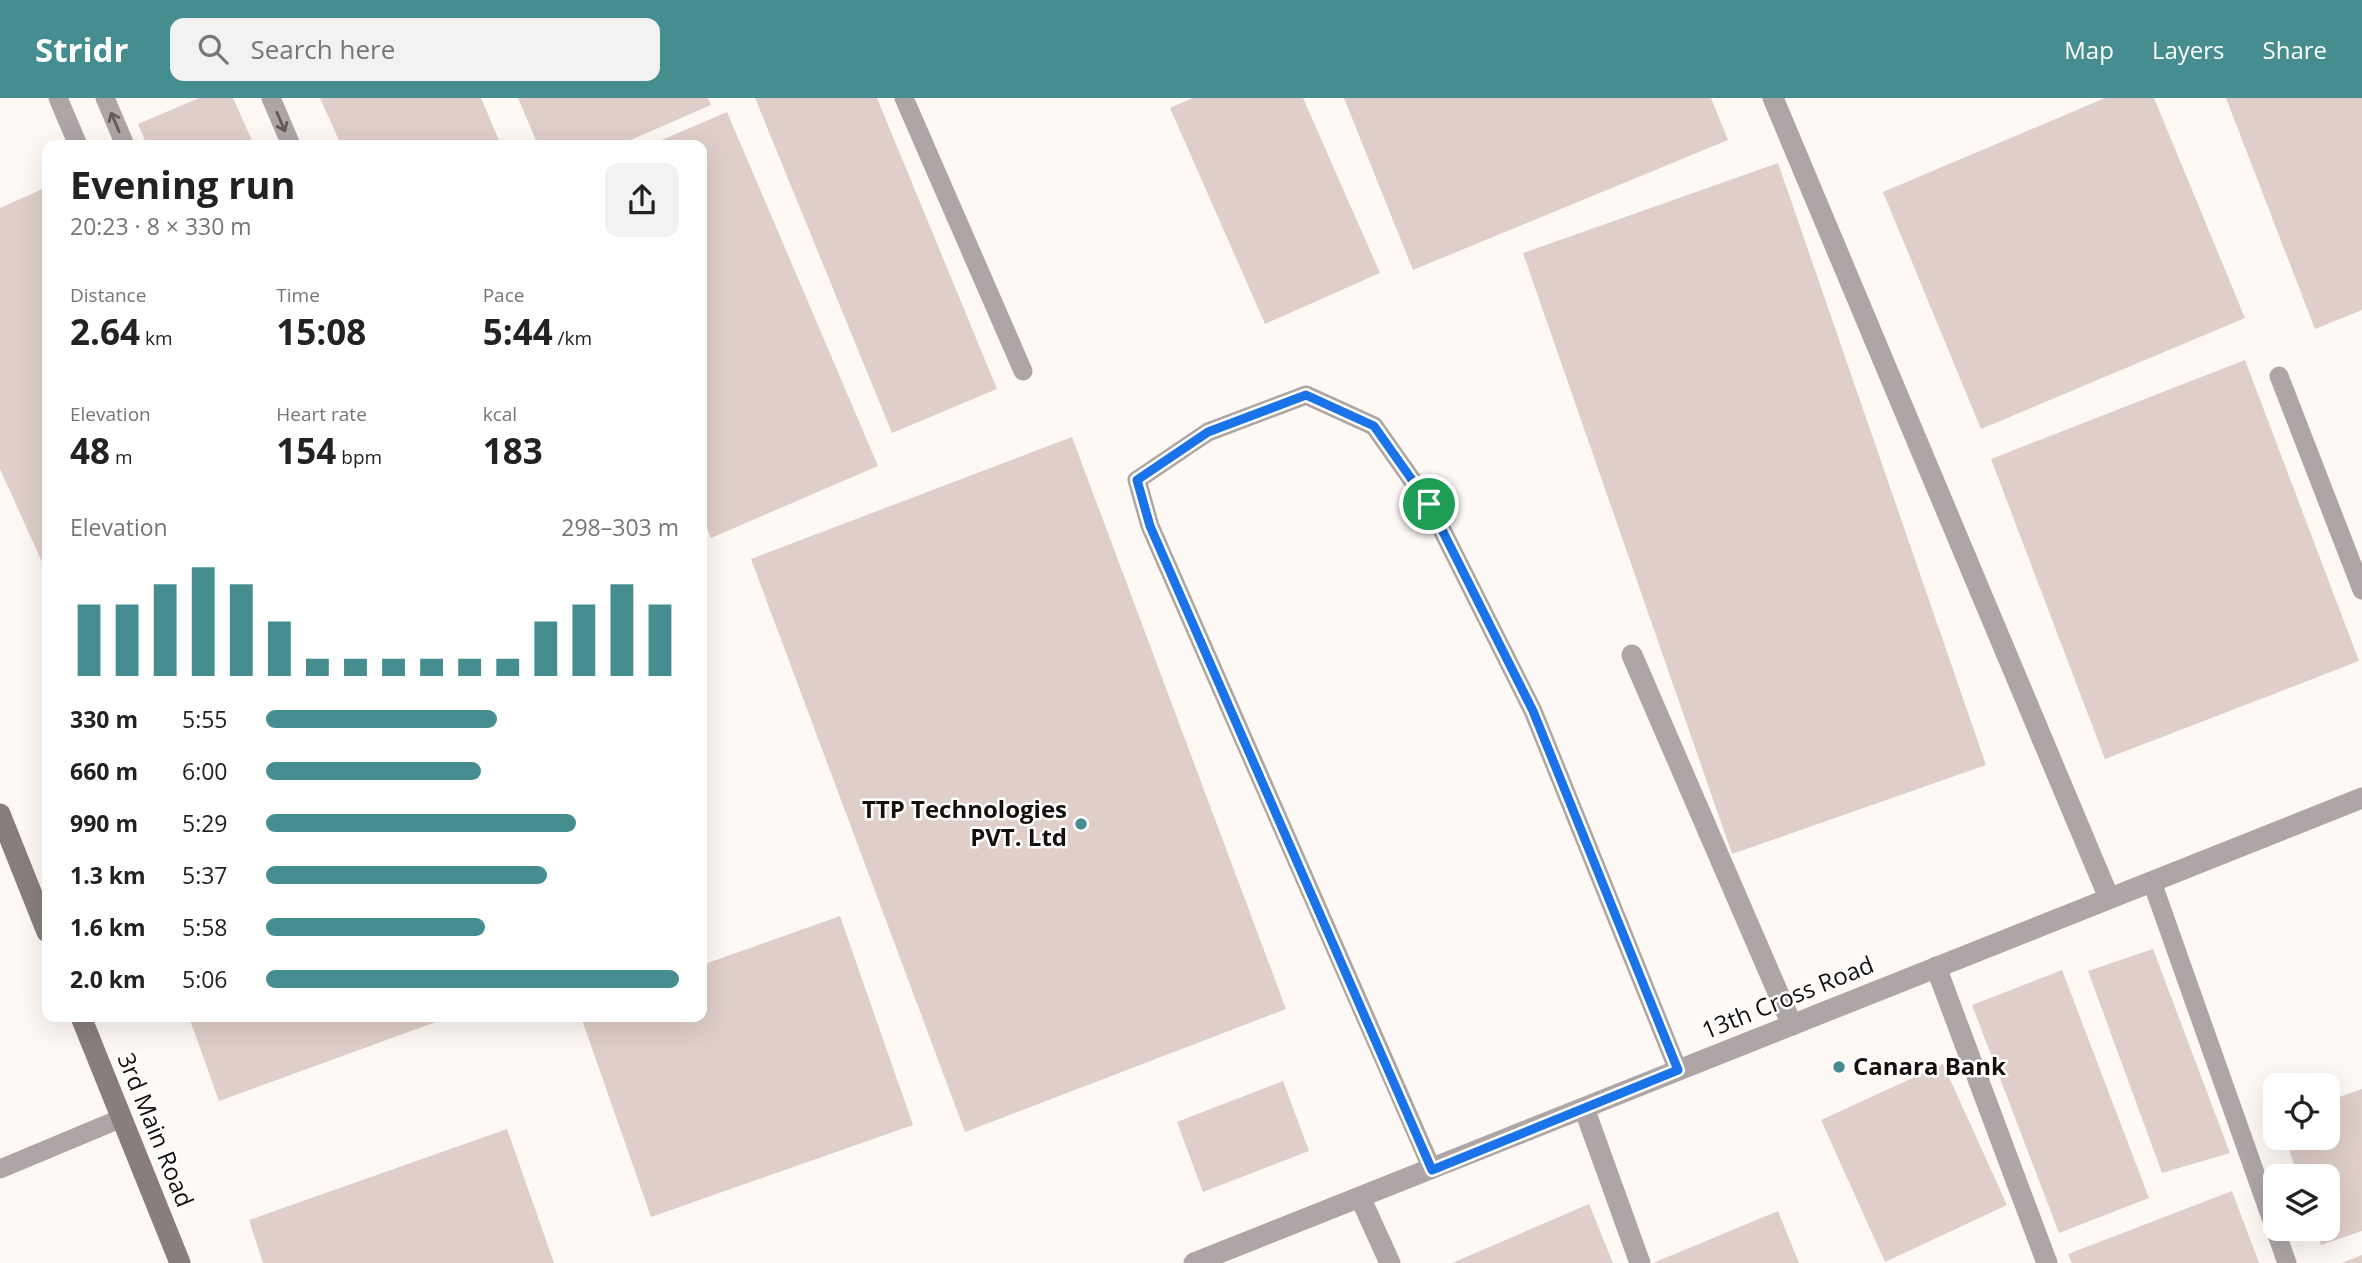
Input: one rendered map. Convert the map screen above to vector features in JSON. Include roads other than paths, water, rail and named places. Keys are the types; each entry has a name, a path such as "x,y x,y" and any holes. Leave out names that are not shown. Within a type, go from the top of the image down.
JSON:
{"main road":[{"path":"0,814 42,919"},
{"name":"3rd Main Road","path":"83,1022 180,1263"}],"street":[{"path":"1773,98 2109,898"},
{"path":"1632,655 1792,1025"},
{"name":"13th Cross Road","path":"1194,1263 2362,798"},
{"path":"1936,967 2047,1263"},
{"path":"1584,1108 1640,1263"},
{"path":"1360,1197 1390,1263"}],"lane":[{"path":"58,98 76,140"},
{"path":"106,98 123,140"},
{"path":"271,98 289,140"},
{"path":"904,98 1023,372"},
{"path":"2279,376 2362,590"},
{"path":"1432,1170 1150,526 1137,480 1208,432 1306,395 1374,426 1429,504 1533,711 1678,1070"},
{"path":"2152,882 2287,1263"},
{"path":"0,1169 122,1118"}],"place":[{"name":"TTP Technologies PVT. Ltd","path":"1081,824"},
{"name":"Canara Bank","path":"1839,1067"}]}
